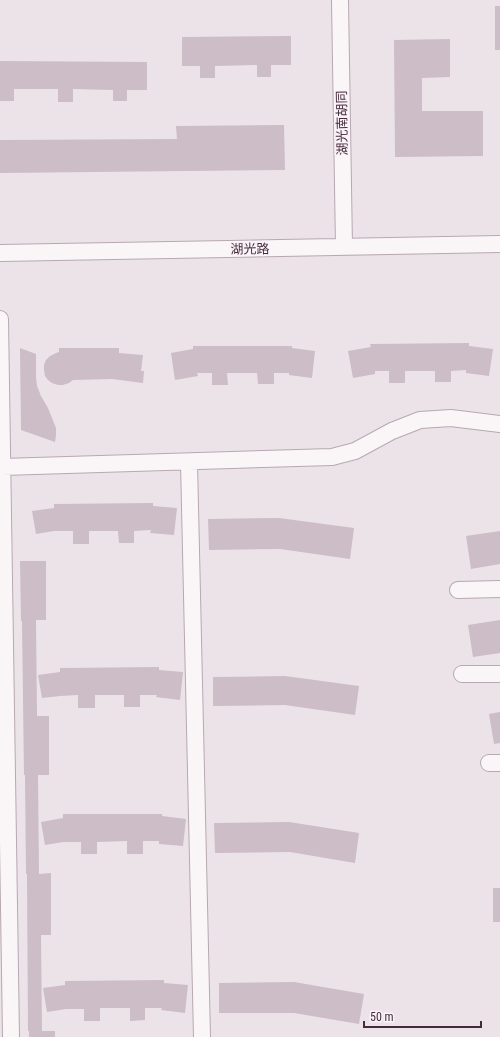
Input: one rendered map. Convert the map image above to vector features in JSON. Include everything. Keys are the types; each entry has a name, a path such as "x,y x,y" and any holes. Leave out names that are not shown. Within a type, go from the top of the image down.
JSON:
{"street":[{"name":"湖光南胡同","path":"340,0 344,247"},
{"name":"湖光路","path":"0,253 500,244"},
{"path":"0,319 11,1037"},
{"path":"2,467 332,457 355,451 392,431 420,420 451,418 500,424"},
{"path":"189,462 202,1037"},
{"path":"458,590 500,589"},
{"path":"462,674 500,674"}],"building":[{"path":"495,6 500,6 500,50 495,50"},
{"path":"291,36 291,65 271,65 271,77 257,77 257,65 215,66 215,78 200,78 200,66 182,66 182,37"},
{"path":"450,39 450,77 422,78 422,111 483,111 483,156 395,157 394,40"},
{"path":"0,61 147,62 147,90 127,90 127,101 113,101 113,90 73,89 73,102 58,102 58,89 14,89 14,101 0,101"},
{"path":"284,125 285,170 0,173 0,140 177,139 176,126"},
{"path":"469,343 469,346 493,349 489,376 466,373 466,370 451,371 451,382 435,382 435,371 405,371 405,383 389,383 389,371 375,371 375,374 353,378 348,351 371,347 370,344"},
{"path":"193,346 292,346 292,348 315,351 312,378 289,375 289,373 274,373 274,384 258,384 257,373 227,373 228,385 212,385 212,373 197,373 198,376 175,380 171,353 193,349"},
{"path":"20,348 36,354 37,386 56,428 55,442 21,430"},
{"path":"59,348 119,348 119,353 143,355 141,371 144,371 143,383 112,379 73,380 63,385 52,383 45,376 44,365 50,356 59,352"},
{"path":"153,503 153,506 177,508 174,535 150,533 151,530 134,531 134,543 119,543 118,531 89,531 89,544 73,544 73,531 54,531 36,534 32,511 54,508 54,504"},
{"path":"279,518 354,528 350,559 280,549 209,550 208,519"},
{"path":"500,531 500,564 471,569 466,536"},
{"path":"20,561 46,561 46,620 36,620 37,716 49,716 49,775 38,775 39,874 51,873 51,935 41,935 42,1031 55,1031 55,1037 29,1037 28,1031 27,874"},
{"path":"500,620 500,653 473,657 468,625"},
{"path":"159,667 159,670 183,672 180,700 156,697 157,695 140,695 140,707 124,707 124,695 95,695 95,708 78,708 78,695 42,698 38,675 60,672 60,668"},
{"path":"285,676 359,686 355,715 285,705 213,706 213,677"},
{"path":"500,712 500,743 494,744 489,714"},
{"path":"63,814 162,814 162,816 186,819 183,846 159,844 159,841 143,841 143,854 127,854 127,841 97,842 97,854 81,854 81,842 63,842 45,845 41,822 63,818"},
{"path":"289,822 359,833 355,863 290,852 215,853 214,823"},
{"path":"493,888 500,888 500,922 493,922"},
{"path":"164,980 164,983 188,985 185,1013 161,1010 162,1008 145,1008 145,1020 130,1021 130,1008 100,1008 100,1021 84,1021 84,1009 66,1009 47,1012 43,988 65,985 65,981"},
{"path":"294,982 364,994 359,1024 294,1013 219,1013 219,983"}]}
